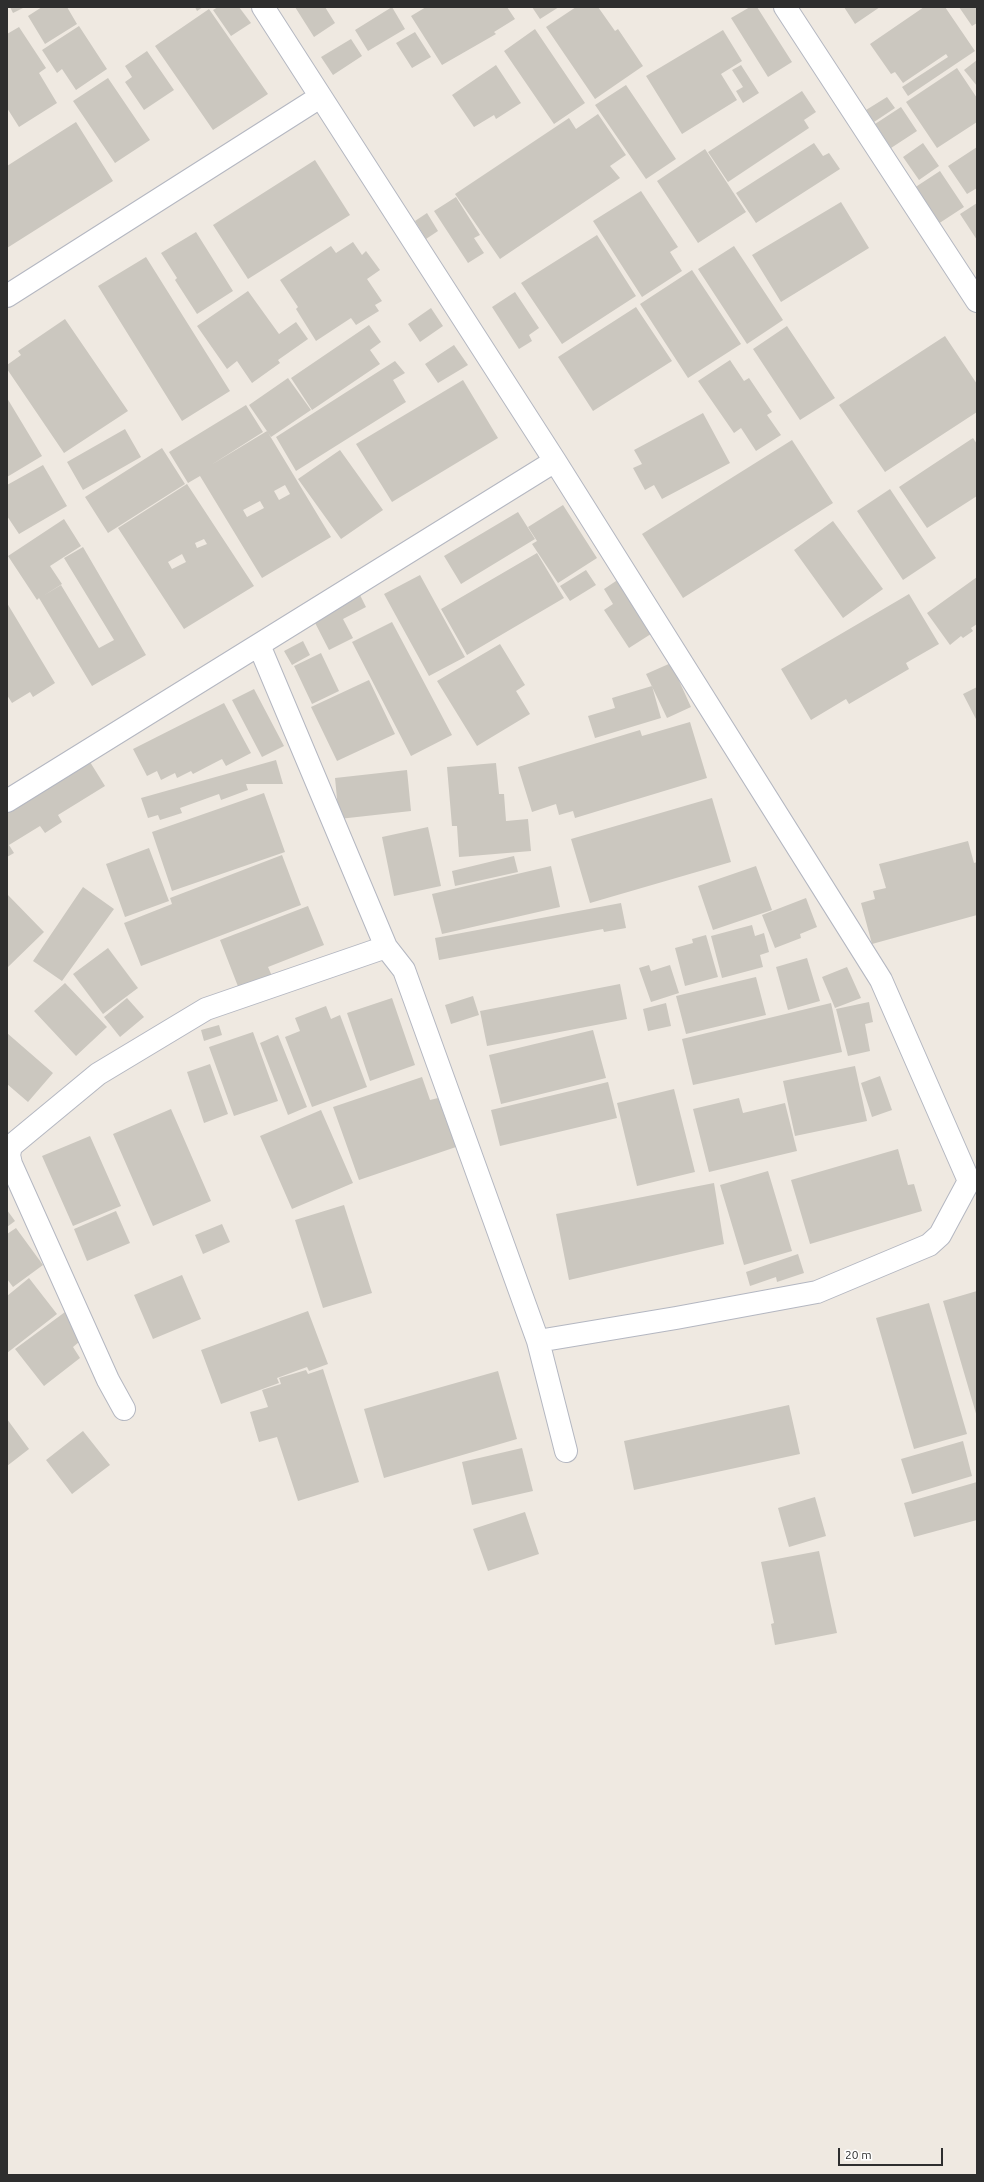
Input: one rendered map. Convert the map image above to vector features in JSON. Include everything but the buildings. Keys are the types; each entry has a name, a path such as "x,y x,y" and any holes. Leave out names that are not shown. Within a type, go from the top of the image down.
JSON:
{"street":[{"path":"263,7 555,461 881,980 973,1184 944,1230 929,1245 817,1292 676,1318 538,1341"},
{"path":"785,7 977,301"},
{"path":"7,296 320,97"},
{"path":"7,801 555,461"},
{"path":"260,645 386,947 404,970 538,1341 566,1451"},
{"path":"124,1409 108,1380 11,1164 9,1155 11,1146 98,1074 206,1009 386,947"}]}
